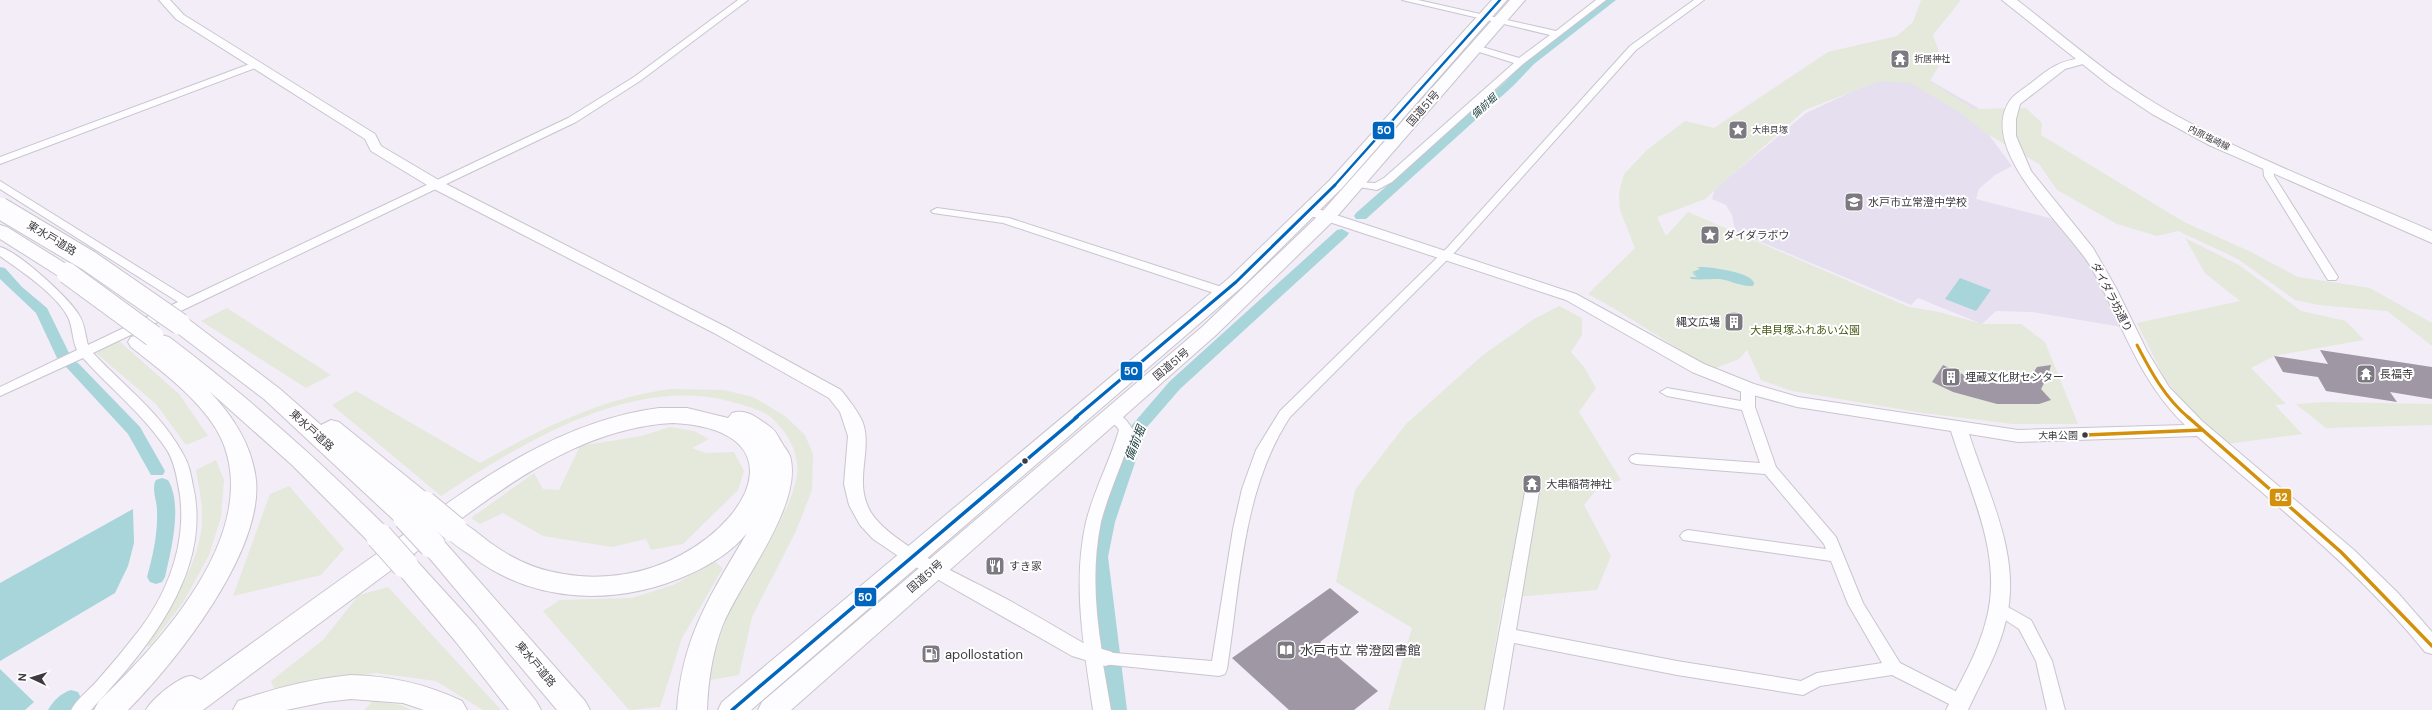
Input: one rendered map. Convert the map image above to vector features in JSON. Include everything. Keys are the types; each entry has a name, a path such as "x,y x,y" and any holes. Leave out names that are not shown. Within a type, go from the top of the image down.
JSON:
{"highway":[{"name":"国道51号","path":"772,710 924,563 1224,292 1357,184 1476,48 1493,19 1500,0"},
{"name":"国道51号","path":"732,710 924,563 1110,415 1209,331 1319,214 1493,19 1518,0"},
{"name":"東水戸道路","path":"0,208 89,261 180,324 243,371 332,447 415,510 432,545 575,710"},
{"name":"東水戸道路","path":"0,231 67,273 146,339"},
{"path":"146,339 218,384 307,463 379,536 405,565 466,634 526,710"},
{"path":"109,710 152,666 182,629 204,597 231,540 240,517 243,494 243,468 237,449 226,427 200,395 172,368 146,339"},
{"path":"161,710 452,501 553,437 603,420 646,409 680,405 694,405 725,411 749,422 768,437 775,448 781,474 771,510 720,601 708,628 694,680 692,707"},
{"path":"181,710 457,509 534,459 575,439 610,427 647,418 684,416 717,421 734,428 751,442 762,462 763,488 746,519 730,536 710,551 684,565 650,578 626,584 581,586 537,578 516,571 491,557 454,529 415,510"},
{"path":"248,710 300,694 344,687 366,687 407,691 422,695 452,710"}],"main road":[{"name":"内原塩崎線","path":"2009,0 2115,83 2157,111 2215,142 2432,238"}],"street":[{"path":"164,0 180,17 370,138 376,148 437,185 720,330 835,394 846,406 858,433 854,478 856,499 866,521 884,538 924,563 1079,650 1099,656 1126,660 1219,670 1241,524 1249,487 1254,469 1274,430 1285,414 1446,255 1633,48 1700,0"},
{"path":"0,392 572,120 637,79 744,0"},
{"path":"1406,0 1558,34"},
{"path":"1357,184 1378,187 1388,180 1502,81 1520,62 1602,0"},
{"path":"1476,48 1520,62"},
{"name":"ダイダラ坊通り","path":"2086,60 2061,67 2016,100 2012,105 2009,126 2012,141 2029,177 2087,250 2156,381 2177,408 2352,558 2405,613 2432,646"},
{"path":"0,161 256,65"},
{"path":"2268,166 2269,176 2332,277"},
{"path":"0,184 188,303"},
{"path":"937,211 1005,220 1224,292"},
{"path":"1319,214 1571,297 1698,368 1748,388 1797,402 1958,429 2037,437 2202,430"},
{"path":"0,251 63,301 74,316 85,352 150,418 182,466 190,507 190,529 178,577 165,604 128,658 80,710"},
{"path":"1748,388 1748,407 1769,469 1831,541 1856,604 1894,668 1959,706 1993,631 1999,608 1997,552 1992,526 1958,429"},
{"path":"1667,392 1748,407"},
{"path":"1102,710 1099,656 1088,582 1088,548 1094,521 1121,451 1126,430 1121,422 1110,415"},
{"path":"1636,459 1769,469"},
{"path":"1494,710 1532,492"},
{"path":"1688,536 1837,556"},
{"path":"1999,608 2025,625 2044,661 2056,710"},
{"path":"1507,635 1678,668 1803,688 1817,680 1894,668"}],"shaded area":[{"name":"水戸市立常澄中学校","path":"1917,73 1978,108 1986,131 2012,166 1995,175 1979,189 1976,199 2057,220 2083,253 2122,327 2032,312 1996,311 1982,324 1918,298 1911,305 1735,231 1732,215 1726,205 1712,199 1715,189 1806,113 1871,83"}],"green space":[{"name":"大串貝塚ふれあい公園","path":"1921,0 1961,0 1933,35 1942,60 1930,81 1973,109 2026,108 2042,123 2041,135 2184,222 2249,251 2298,277 2370,288 2432,323 2432,346 2387,311 2318,305 2295,300 2238,259 2178,231 2157,236 2117,224 2057,190 2039,164 1984,132 1962,114 1911,83 1880,81 1805,110 1705,199 1657,217 1666,236 1688,212 1909,307 1939,312 1983,324 2021,324 2045,342 2078,424 2013,424 1923,413 1792,391 1761,380 1747,350 1739,359 1713,369 1588,294 1635,248 1620,210 1619,193 1624,174 1647,150 1685,121 1714,128 1828,52 1897,36 1913,22"},
{"path":"2185,238 2239,265 2301,311 2346,321 2364,340 2274,356 2251,368 2286,404 2275,405 2302,434 2227,444 2191,411 2165,379 2137,323 2240,301 2205,273"},
{"path":"1559,306 1582,318 1582,335 1571,352 1584,367 1596,388 1579,412 1621,480 1596,490 1584,505 1611,556 1597,590 1503,598 1487,695 1490,710 1388,710 1412,628 1336,582 1355,490 1406,424 1483,355 1534,319"},
{"path":"227,308 331,375 306,388 201,321"},
{"path":"119,341 179,394 208,436 186,445 156,404 96,353"},
{"path":"671,389 724,390 753,397 785,416 805,435 813,454 812,490 796,531 752,617 739,675 710,680 715,653 734,601 789,503 797,475 797,460 792,445 774,420 766,414 756,409 736,403 698,396 659,397 620,405 581,418 543,435 507,455 441,496 332,405 356,391 480,463 525,438 596,407 645,393"},
{"path":"2326,402 2432,404 2432,425 2326,428 2296,404"},
{"path":"670,427 694,431 709,439 692,448 706,453 734,452 744,471 738,490 683,544 651,550 646,539 612,547 543,536 503,513 480,524 471,518 534,473 543,489 559,490 580,446 641,436"},
{"path":"216,460 224,480 221,517 209,555 184,601 150,646 145,646 183,583 197,549 201,531 202,513 201,497 196,470"},
{"path":"289,486 344,549 321,575 233,596 270,494"},
{"path":"715,562 723,568 682,638 660,707 629,710 543,611 560,600 632,598 673,585"},
{"path":"388,587 501,710 483,710 436,681 376,673 274,688 271,681 323,640 359,595"},
{"path":"373,701 401,705 411,710 364,710"}],"water":[{"path":"1697,267 1728,270 1746,276 1754,283 1753,286 1748,286 1719,279 1691,279 1690,277 1697,277 1692,273 1697,274 1692,272 1700,269"},
{"path":"1960,278 1991,290 1976,311 1945,299"},
{"path":"133,509 134,543 128,566 115,593 0,661 0,583"},
{"path":"0,669 34,702 25,710 0,710"}],"building":[{"name":"縄文広場","path":"1734,312 1741,317 1742,320 1737,327 1734,328 1727,323 1726,320 1731,313"},
{"name":"長福寺","path":"2320,350 2432,367 2432,399 2390,392 2397,402 2326,391 2318,377 2283,372 2274,356 2328,364"},
{"name":"埋蔵文化財センター","path":"1943,365 1975,380 2001,384 2030,378 2037,367 2051,365 2048,376 2041,389 2051,400 2039,404 1997,404 1953,392 1932,382"},
{"name":"水戸市立 常澄図書館","path":"1330,588 1359,612 1320,642 1378,691 1354,710 1289,710 1232,658"}],"waterway":[{"name":"備前堀","path":"1361,216 1509,84 1530,62 1611,0"},
{"name":"備前堀","path":"1117,710 1101,587 1099,557 1106,522 1140,425 1175,385 1342,233"},
{"path":"0,271 17,290 42,311 62,355"},
{"path":"73,366 134,431 157,471"},
{"path":"156,577 164,542 166,521 162,484"},
{"path":"58,710 71,698"}],"transit line":[{"name":"50","path":"732,710 1236,282 1336,184 1500,0"},
{"name":"52","path":"2137,345 2156,381 2177,408 2309,522 2403,613 2432,646"},
{"name":"52","path":"2085,435 2202,430"}],"place":[{"name":"折居神社","path":"1900,59"},
{"name":"大串貝塚","path":"1738,130"},
{"name":"水戸市立常澄中学校","path":"1854,202"},
{"name":"ダイダラボウ","path":"1710,235"},
{"name":"縄文広場","path":"1734,322"},
{"name":"長福寺","path":"2366,374"},
{"name":"埋蔵文化財センター","path":"1951,377"},
{"name":"大串公園","path":"2085,435"},
{"name":"大串稲荷神社","path":"1532,484"},
{"name":"すき家","path":"995,566"},
{"name":"水戸市立 常澄図書館","path":"1286,650"},
{"name":"apollostation","path":"931,654"}]}
